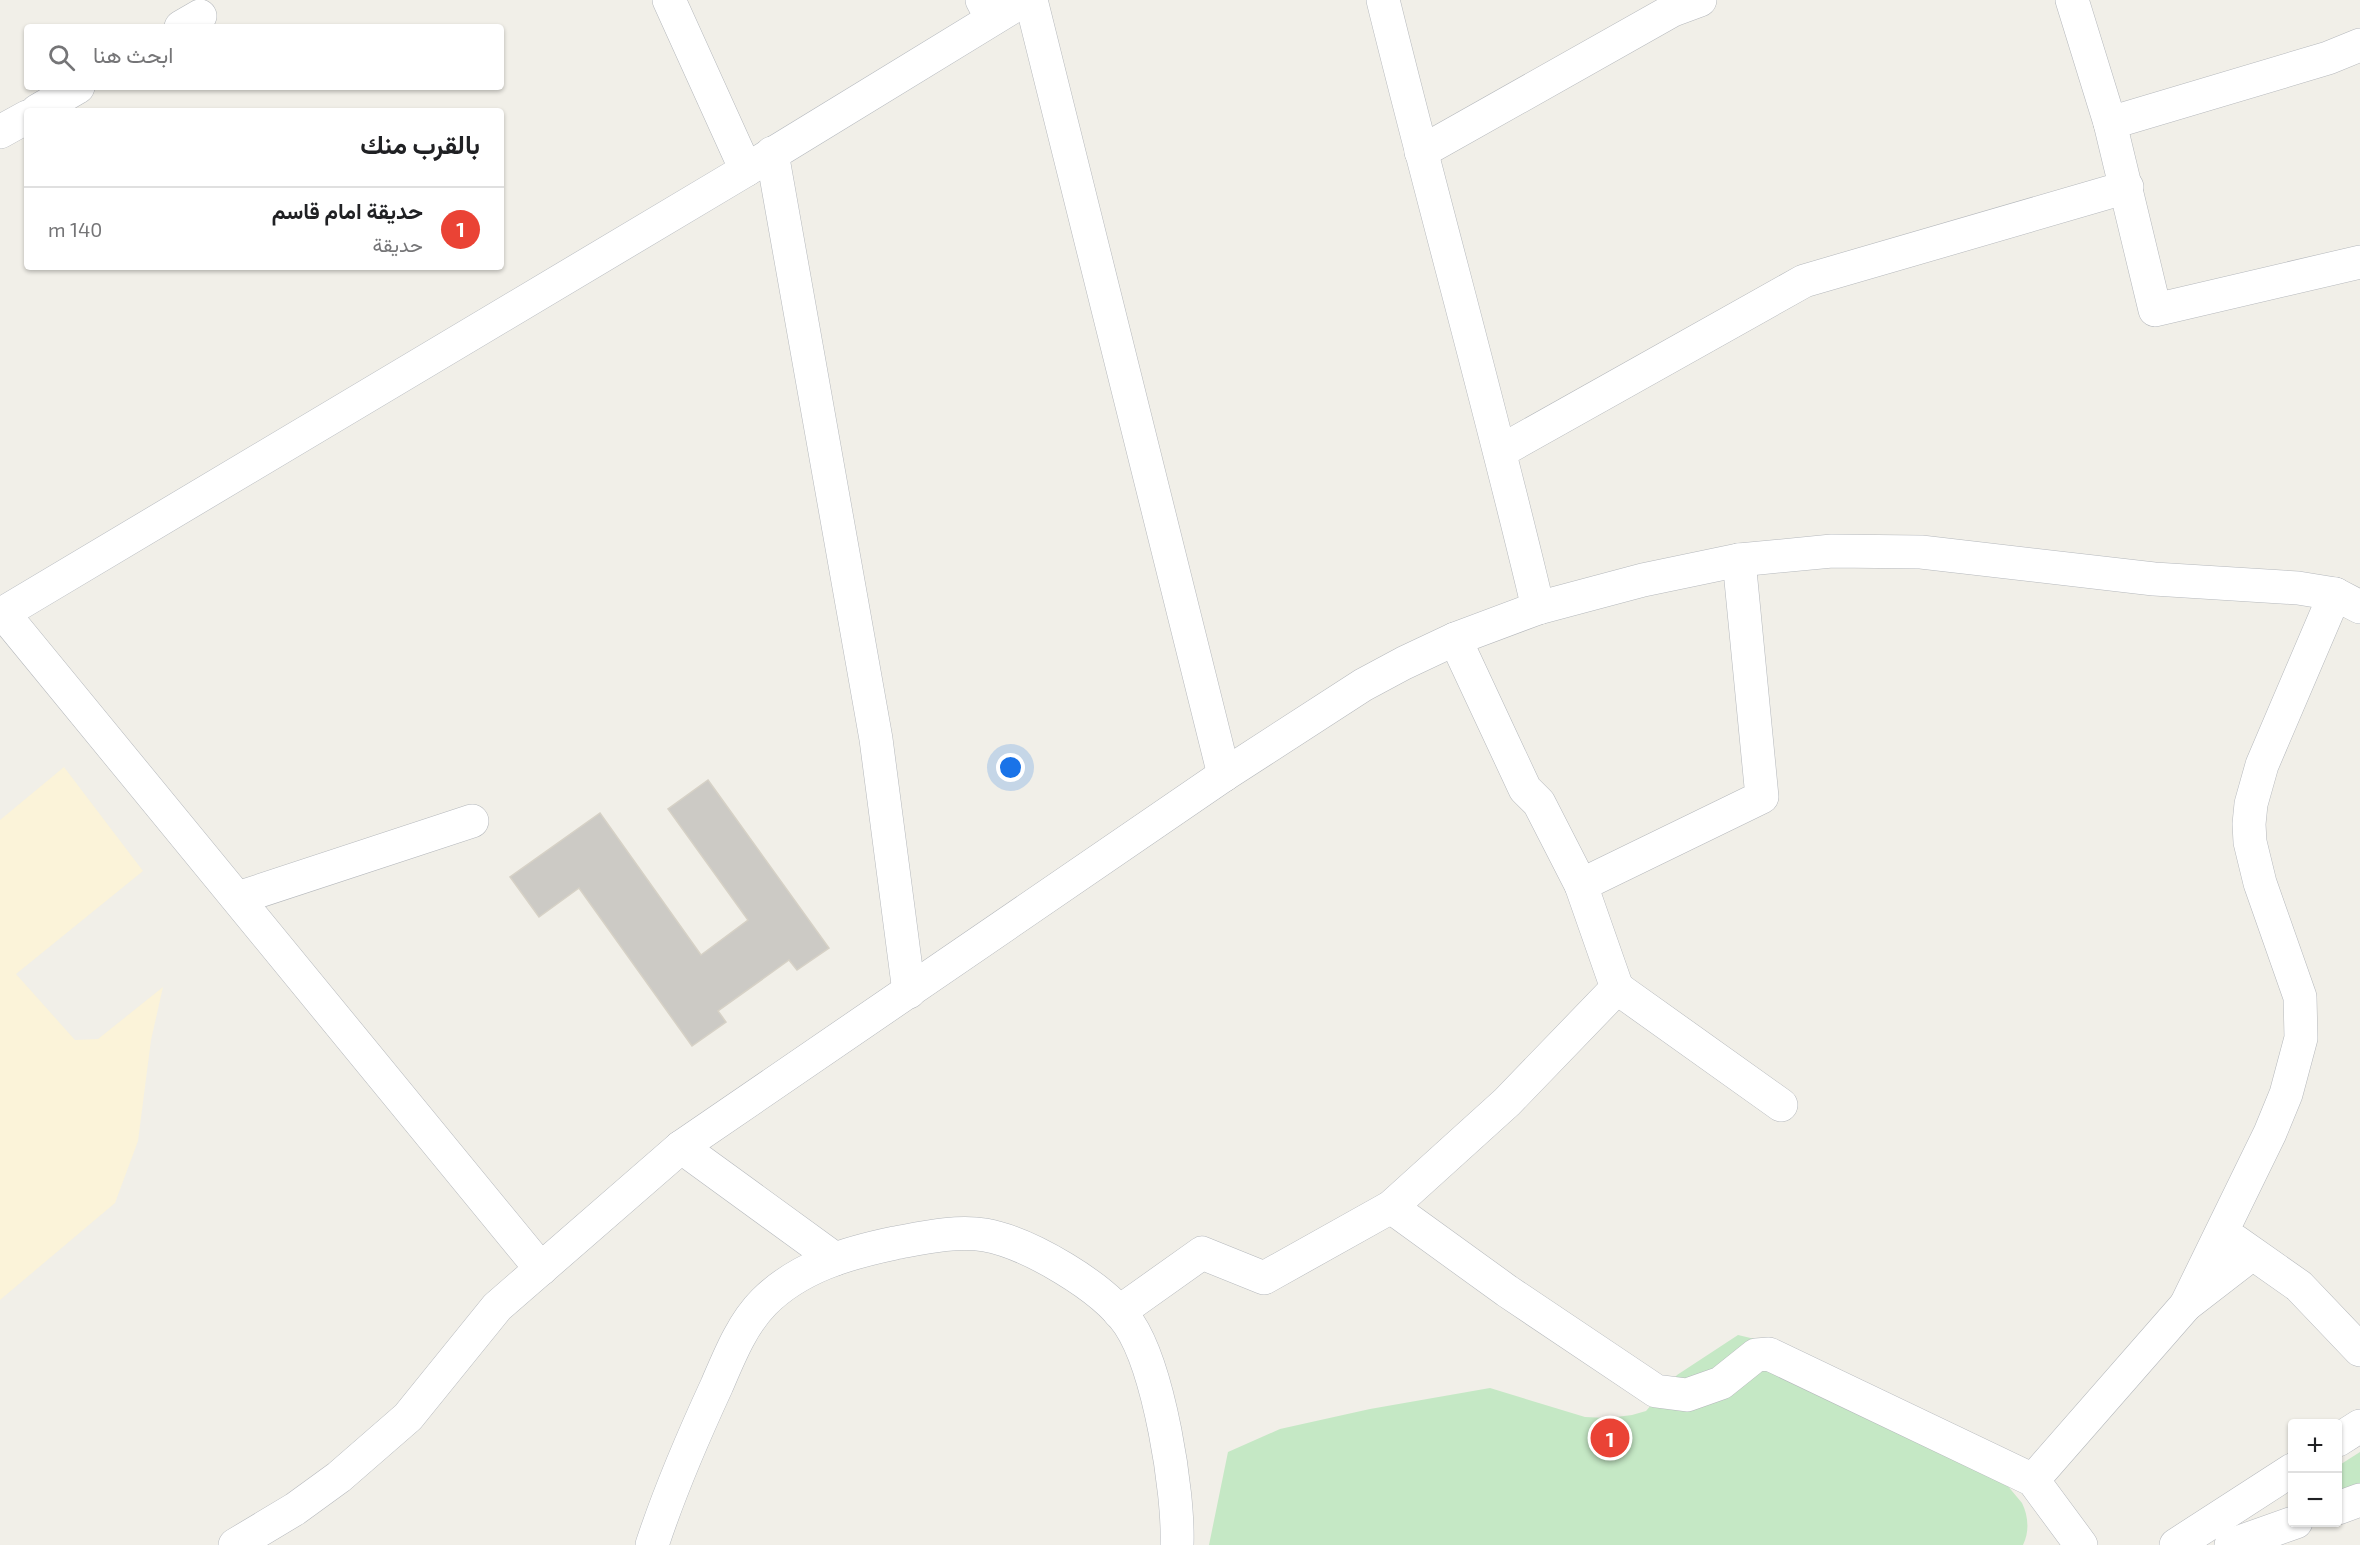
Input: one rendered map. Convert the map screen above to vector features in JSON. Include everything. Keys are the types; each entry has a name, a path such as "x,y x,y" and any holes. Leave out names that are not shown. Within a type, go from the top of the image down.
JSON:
{"street":[{"path":"669,0 759,162 876,739 909,992"},
{"path":"541,1269 2,614 759,162 987,10 1024,0"},
{"path":"1031,0 1224,775"},
{"path":"1383,0 1501,451 1538,608"},
{"path":"1421,152 1673,10 1700,0"},
{"path":"2072,0 2110,123 2155,310 2360,262"},
{"path":"2110,123 2328,58 2360,45"},
{"path":"42,108 73,90"},
{"path":"0,132 24,119"},
{"path":"1501,451 1804,281 2127,187"},
{"path":"235,1545 295,1509 339,1477 408,1417 497,1308 681,1147 1224,775 1363,685 1455,639 1538,608 1643,580 1739,560 1832,551 1921,552 2154,579 2280,586 2347,600 2262,765 2251,804 2249,824 2254,861 2300,997 2301,1038 2286,1094 2274,1124 2186,1305"},
{"path":"1581,885 1762,797 1739,560"},
{"path":"1455,639 1525,789 1539,803 1581,885 1617,988 1781,1105"},
{"path":"238,898 472,821"},
{"path":"1119,1312 1202,1253 1264,1278 1391,1207 1507,1102 1617,988"},
{"path":"681,1147 835,1260"},
{"path":"1391,1207 1507,1291 1656,1391 1687,1395 1721,1383 1756,1355 1769,1354 2033,1480 2081,1545"},
{"path":"2221,1231 2299,1286 2360,1350"},
{"path":"652,1545 663,1510 692,1440 743,1331 762,1304 783,1285 804,1272 835,1260 920,1238 984,1234 1037,1253 1081,1280 1119,1312 1138,1341 1153,1384 1172,1479 1176,1545"},
{"path":"2033,1480 2186,1305 2252,1254"},
{"path":"2342,1437 2360,1426"},
{"path":"2176,1545 2288,1473"},
{"path":"2342,1506 2360,1500"},
{"path":"2231,1545 2288,1525"}],"green space":[{"path":"1738,1335 1789,1347 1976,1448 2022,1503 2027,1523 2027,1534 2023,1545 1209,1545 1228,1452 1280,1429 1370,1409 1490,1388 1585,1417 1608,1418 1632,1415 1646,1411 1677,1375"},
{"path":"2360,1452 2360,1486 2342,1493 2342,1473 2342,1463"}],"sand":[{"path":"64,767 143,871 16,974 75,1040 98,1039 163,987 151,1040 138,1141 115,1203 0,1300 0,820"}],"building":[{"path":"708,780 829,948 797,970 789,960 718,1011 726,1022 692,1046 579,888 539,917 510,877 600,813 701,955 748,920 668,809"}],"place":[{"name":"حديقة امام قاسم","path":"1610,1438"}]}
